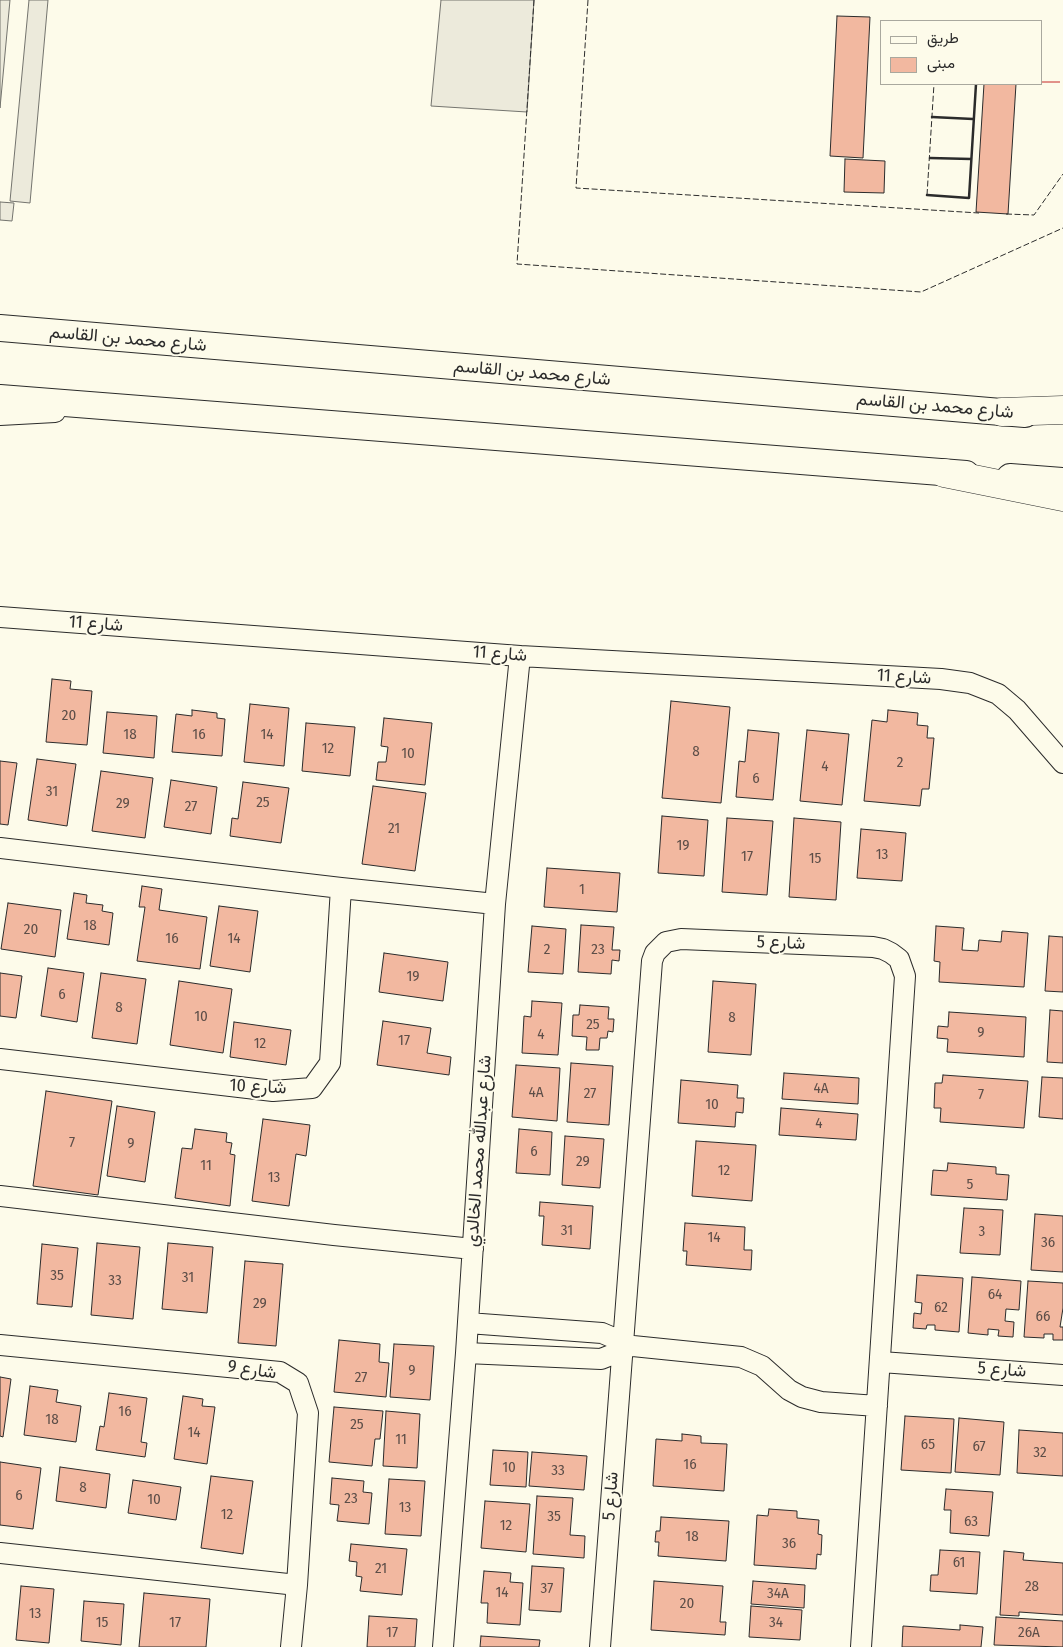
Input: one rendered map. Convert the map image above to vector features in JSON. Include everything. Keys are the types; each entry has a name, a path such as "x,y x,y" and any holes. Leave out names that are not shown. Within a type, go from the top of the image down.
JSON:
{"highway":[{"path":"1002,412 1063,410"},
{"path":"944,473 1063,497"}],"main road":[{"name":"شارع محمد بن القاسم","path":"0,328 1063,417"},
{"path":"0,398 1063,481"}],"street":[{"path":"0,415 121,408"},
{"name":"شارع 11","path":"0,617 520,656 941,679 970,683 998,694 1017,710 1063,763"},
{"name":"شارع عبدالله محمد الخالدي","path":"443,1647 466,1353 495,904 520,656"},
{"path":"0,848 495,904"},
{"name":"شارع 10","path":"0,1059 273,1091 312,1088 330,1063 341,888"},
{"name":"شارع 5","path":"600,1647 652,961 655,953 666,942 681,939 883,948 898,959 903,967 906,984 861,1647"},
{"path":"0,1196 334,1236 473,1249"},
{"path":"468,1323 602,1333 616,1339 623,1345 741,1357 762,1366 789,1390 802,1397 821,1402 877,1406"},
{"name":"شارع 9","path":"0,1345 280,1372 298,1383 308,1412 297,1585 291,1647"},
{"path":"466,1353 600,1359 616,1353 623,1345"},
{"name":"شارع 5","path":"881,1362 1063,1374"},
{"path":"0,1553 297,1585"}],"shaded area":[{"path":"0,0 10,0 0,108"},
{"path":"29,0 48,0 30,203 10,201"},
{"path":"441,0 534,0 527,112 431,106"},
{"path":"0,202 14,203 12,221 0,220"}],"building":[{"path":"837,16 870,17 863,158 830,156"},
{"path":"984,85 1016,85 1008,214 976,212"},
{"path":"845,159 885,161 884,193 844,192"},
{"path":"52,679 71,681 70,689 92,691 87,745 46,742"},
{"path":"671,701 730,707 721,803 662,798"},
{"path":"250,704 289,708 284,766 244,762"},
{"path":"192,710 217,713 217,718 225,719 222,756 172,752 176,714 192,716"},
{"path":"888,710 918,713 917,725 928,726 927,738 934,738 929,789 922,789 920,806 864,801 872,720 887,722"},
{"path":"107,712 157,716 154,758 103,753"},
{"path":"384,718 432,723 425,785 376,780 378,762 386,762 388,747 381,746"},
{"path":"306,723 355,727 350,776 302,771"},
{"path":"748,730 779,733 773,800 736,797 739,761 745,762"},
{"path":"807,730 849,734 842,805 800,801"},
{"path":"37,759 76,764 67,826 28,820"},
{"path":"0,761 17,763 8,825 0,824"},
{"path":"101,771 153,778 145,838 92,831"},
{"path":"171,780 217,787 211,834 164,827"},
{"path":"243,782 289,788 281,843 230,836 232,818 238,819"},
{"path":"373,786 426,793 415,871 362,864"},
{"path":"662,816 708,820 704,876 658,873"},
{"path":"727,818 773,821 767,895 722,892"},
{"path":"794,818 841,822 836,900 789,897"},
{"path":"861,829 906,833 902,881 857,878"},
{"path":"547,868 620,873 617,912 544,907"},
{"path":"142,886 162,889 159,910 207,917 200,969 137,961 145,907 139,907"},
{"path":"74,893 87,895 86,903 103,905 102,911 113,913 109,945 67,939"},
{"path":"8,903 61,910 55,957 1,949"},
{"path":"219,906 258,911 250,972 210,966"},
{"path":"581,925 614,927 612,950 620,950 619,961 612,960 611,974 578,972"},
{"path":"532,926 566,929 563,974 528,972"},
{"path":"936,926 964,928 962,950 978,951 979,940 1001,942 1002,931 1028,933 1024,987 939,982 940,962 934,961"},
{"path":"1049,936 1063,937 1063,992 1045,991"},
{"path":"384,953 448,962 443,1001 379,992"},
{"path":"48,968 84,973 77,1022 41,1016"},
{"path":"0,973 22,976 16,1018 0,1016"},
{"path":"101,973 146,979 137,1044 92,1038"},
{"path":"179,981 232,989 223,1053 170,1045"},
{"path":"713,981 756,984 751,1055 708,1052"},
{"path":"532,1001 562,1003 558,1055 522,1053 524,1016 531,1017"},
{"path":"580,1005 609,1007 608,1019 614,1019 613,1032 608,1031 607,1038 600,1038 599,1050 586,1050 587,1037 572,1036 573,1015 579,1015"},
{"path":"1050,1010 1063,1011 1063,1063 1047,1062"},
{"path":"949,1012 1026,1017 1024,1057 947,1052 948,1039 937,1038 938,1026 948,1027"},
{"path":"383,1021 431,1028 427,1053 451,1057 449,1075 377,1065"},
{"path":"234,1022 291,1030 286,1065 230,1057"},
{"path":"571,1063 613,1066 609,1125 567,1122"},
{"path":"516,1065 560,1068 557,1121 512,1117"},
{"path":"784,1073 859,1078 858,1104 782,1099"},
{"path":"943,1075 1028,1081 1024,1128 940,1122 941,1108 934,1108 935,1083 942,1083"},
{"path":"1042,1077 1063,1078 1063,1119 1039,1117"},
{"path":"681,1080 738,1085 737,1098 744,1098 743,1113 736,1112 735,1127 678,1123"},
{"path":"46,1091 112,1101 98,1195 33,1186"},
{"path":"117,1106 155,1112 145,1182 107,1176"},
{"path":"781,1108 858,1114 856,1140 779,1135"},
{"path":"263,1119 310,1125 306,1156 296,1154 289,1206 252,1201"},
{"path":"195,1129 227,1133 226,1142 232,1143 230,1154 235,1155 230,1206 175,1198 182,1148 192,1149"},
{"path":"519,1129 552,1132 550,1175 516,1173"},
{"path":"565,1136 604,1139 600,1188 562,1185"},
{"path":"696,1141 756,1145 752,1201 692,1196"},
{"path":"948,1163 996,1167 996,1174 1009,1175 1007,1200 931,1195 933,1170 947,1171"},
{"path":"540,1202 593,1206 590,1249 542,1245 544,1216 539,1216"},
{"path":"964,1208 1003,1210 1000,1255 960,1253"},
{"path":"1035,1214 1063,1216 1063,1272 1031,1270"},
{"path":"685,1223 745,1227 744,1250 752,1250 751,1270 686,1265 687,1251 683,1251"},
{"path":"97,1243 140,1247 133,1319 91,1315"},
{"path":"168,1243 213,1247 207,1313 162,1309"},
{"path":"42,1244 78,1248 72,1307 37,1304"},
{"path":"245,1261 283,1264 276,1346 238,1343"},
{"path":"917,1275 963,1278 959,1332 935,1330 935,1325 927,1325 926,1329 913,1328 914,1313 921,1314 922,1303 915,1302"},
{"path":"972,1277 1021,1281 1019,1310 1006,1309 1005,1321 1014,1322 1013,1337 998,1336 999,1330 988,1329 988,1335 968,1333"},
{"path":"1028,1281 1063,1283 1063,1308 1060,1327 1063,1327 1063,1340 1053,1340 1053,1334 1044,1334 1044,1338 1024,1337"},
{"path":"339,1340 380,1344 379,1362 389,1363 386,1397 334,1392"},
{"path":"394,1344 434,1346 430,1400 390,1397"},
{"path":"0,1377 11,1379 3,1437 0,1436"},
{"path":"30,1386 58,1390 56,1402 81,1406 76,1442 24,1435"},
{"path":"109,1393 147,1398 141,1442 147,1443 145,1457 96,1450 100,1426 104,1427"},
{"path":"183,1396 203,1399 202,1406 215,1407 207,1464 174,1459"},
{"path":"334,1407 383,1411 380,1439 375,1439 372,1466 329,1462"},
{"path":"386,1411 420,1414 417,1468 383,1466"},
{"path":"905,1416 954,1419 951,1473 901,1470"},
{"path":"959,1418 1004,1422 1000,1475 955,1472"},
{"path":"1019,1430 1063,1433 1063,1476 1017,1473"},
{"path":"682,1434 701,1436 701,1443 727,1444 724,1491 653,1486 656,1439 682,1441"},
{"path":"493,1450 528,1452 526,1487 490,1485"},
{"path":"532,1452 587,1456 584,1490 529,1486"},
{"path":"0,1462 41,1468 33,1529 0,1525"},
{"path":"60,1467 110,1474 106,1508 56,1501"},
{"path":"211,1476 253,1481 243,1554 201,1548"},
{"path":"332,1478 364,1481 363,1492 372,1493 369,1524 337,1521 339,1505 330,1504"},
{"path":"389,1479 425,1481 421,1536 385,1534"},
{"path":"133,1480 181,1487 176,1520 128,1513"},
{"path":"946,1489 993,1492 989,1536 950,1533 951,1510 944,1510"},
{"path":"537,1496 573,1498 570,1535 585,1536 584,1558 533,1554"},
{"path":"485,1501 530,1504 526,1552 481,1548"},
{"path":"769,1509 797,1511 797,1518 819,1520 818,1534 822,1535 821,1555 817,1554 816,1569 754,1565 757,1515 768,1516"},
{"path":"661,1517 729,1521 726,1561 658,1556 659,1542 655,1542 656,1531 660,1531"},
{"path":"351,1544 407,1549 402,1595 360,1591 362,1577 356,1576 357,1562 349,1561"},
{"path":"940,1550 980,1552 977,1594 930,1591 931,1575 938,1575"},
{"path":"1004,1551 1024,1553 1023,1560 1063,1563 1063,1615 1019,1612 1019,1616 1000,1615"},
{"path":"532,1566 564,1568 561,1612 529,1610"},
{"path":"484,1571 511,1573 510,1582 523,1583 520,1625 487,1623 488,1603 481,1603"},
{"path":"654,1581 723,1586 720,1622 726,1622 725,1635 651,1630"},
{"path":"753,1581 805,1585 804,1608 751,1604"},
{"path":"21,1586 54,1589 49,1643 16,1640"},
{"path":"144,1593 210,1599 206,1647 139,1647"},
{"path":"84,1601 124,1604 121,1645 81,1641"},
{"path":"751,1606 802,1610 800,1640 749,1637"},
{"path":"369,1616 417,1619 415,1647 367,1647"},
{"path":"996,1617 1063,1621 1063,1647 994,1645"},
{"path":"960,1625 983,1627 981,1647 902,1647 903,1626 960,1630"},
{"path":"481,1636 540,1640 539,1647 480,1647"}],"fence":[{"path":"534,0 517,264 921,292 1063,228"},
{"path":"588,0 576,188 979,213"},
{"path":"927,195 934,85"},
{"path":"1006,214 1034,215 1063,174"}],"wall":[{"path":"927,195 969,198 976,85"},
{"path":"932,117 973,119"},
{"path":"930,158 971,159"}],"power":[{"path":"1043,82 1063,82"}]}
